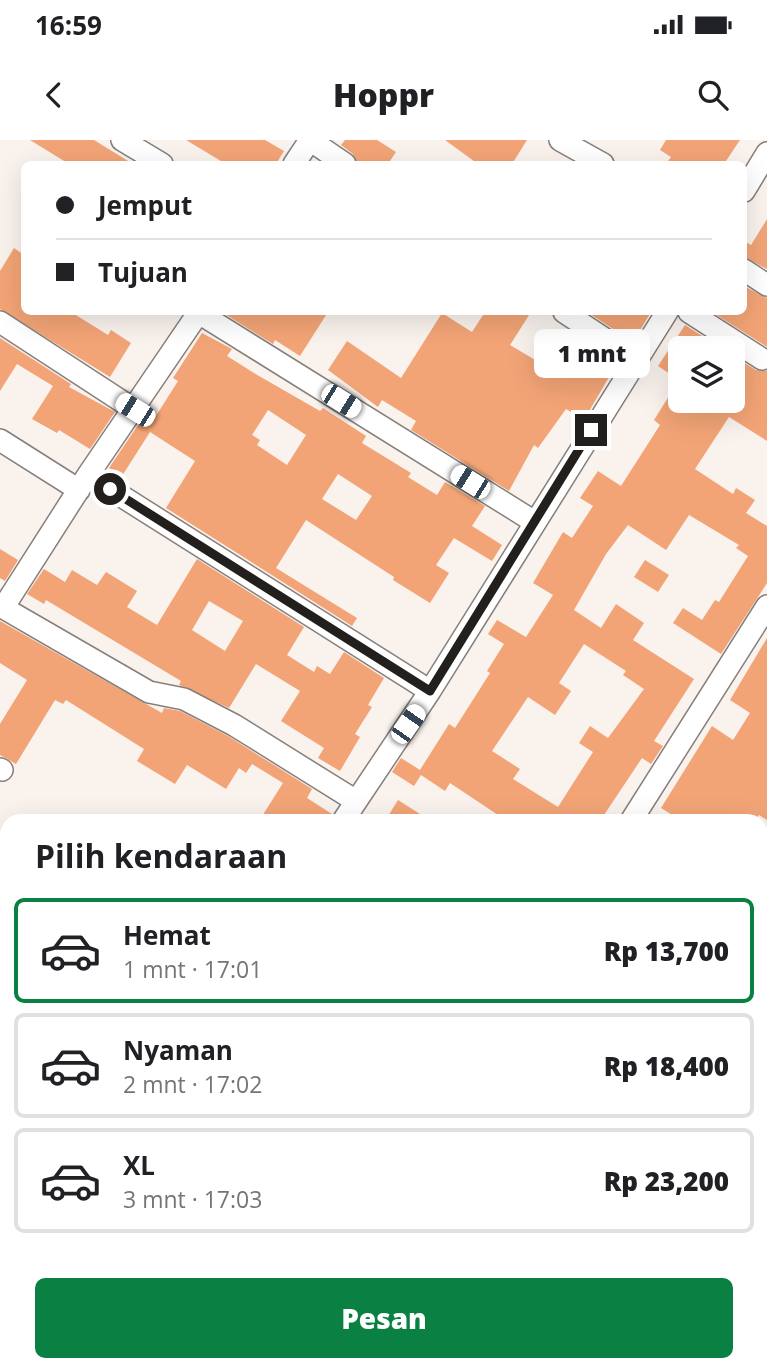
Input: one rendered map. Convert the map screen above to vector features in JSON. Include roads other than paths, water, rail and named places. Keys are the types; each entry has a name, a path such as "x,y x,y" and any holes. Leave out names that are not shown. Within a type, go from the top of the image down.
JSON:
{"street":[{"path":"122,140 157,161"},
{"path":"296,161 310,140 341,161"},
{"path":"560,140 598,161"},
{"path":"747,186 767,153"},
{"path":"747,272 767,285"},
{"path":"197,315 2,607 149,692 184,699 234,725 356,801"},
{"path":"204,315 533,521"},
{"path":"569,315 635,359"},
{"path":"348,814 430,691 533,521 665,315"},
{"path":"694,315 762,359"},
{"path":"0,322 135,410"},
{"path":"0,440 83,482 430,691"},
{"path":"635,814 767,606"}]}
